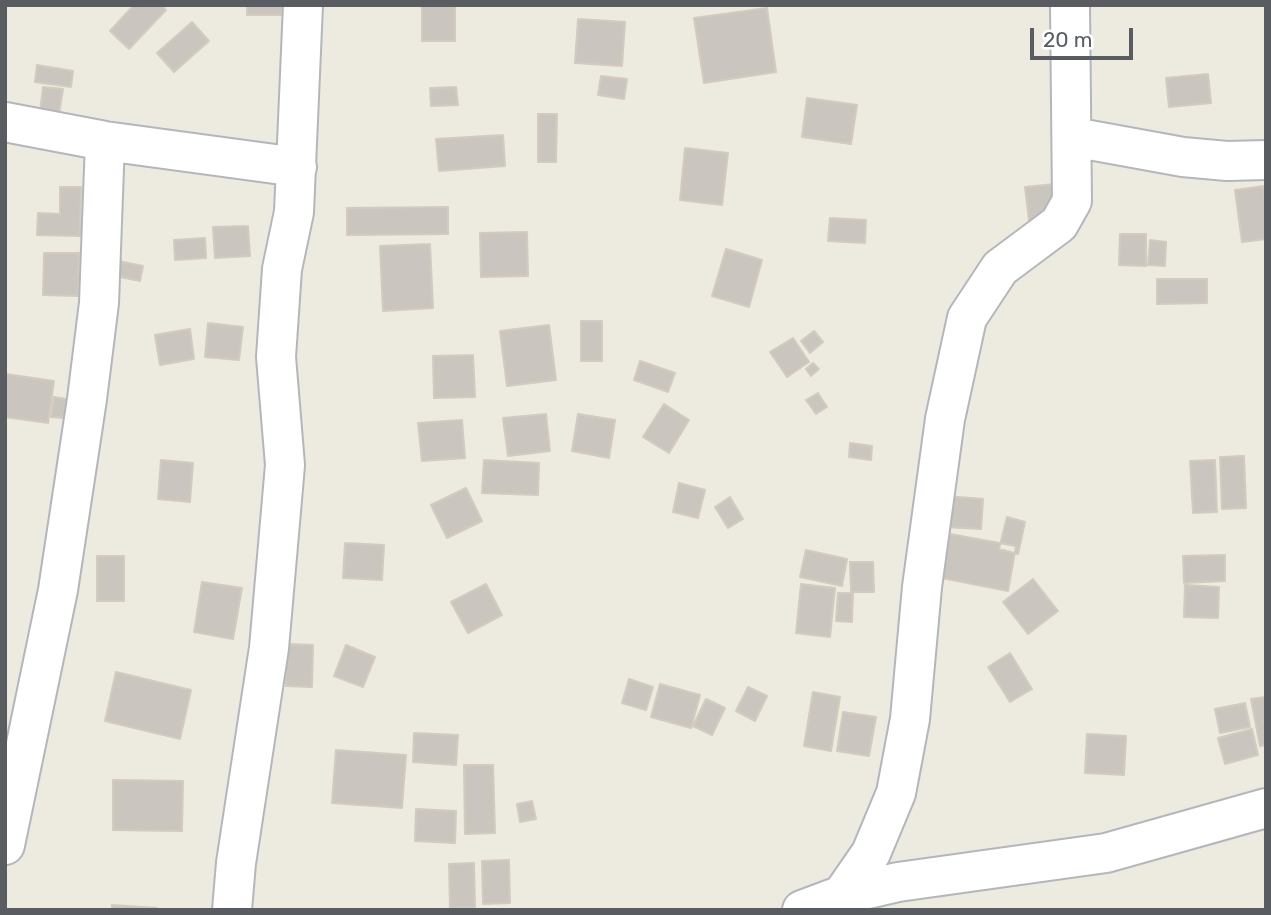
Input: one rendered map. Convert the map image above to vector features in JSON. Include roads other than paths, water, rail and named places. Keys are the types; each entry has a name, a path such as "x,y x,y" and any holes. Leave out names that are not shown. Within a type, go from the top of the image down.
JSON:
{"street":[{"path":"232,910 236,863 269,648 285,465 276,357 282,269 294,212 303,5"},
{"path":"842,895 871,853 896,793 910,719 922,587 945,419 967,318 1000,268 1059,223 1072,201 1070,5"},
{"path":"5,122 105,141 297,167"},
{"path":"1073,136 1183,157 1227,161 1266,160"},
{"path":"5,845 58,590 87,399 99,303 105,141"},
{"path":"802,910 842,895 898,881 1106,853 1266,808"}]}
